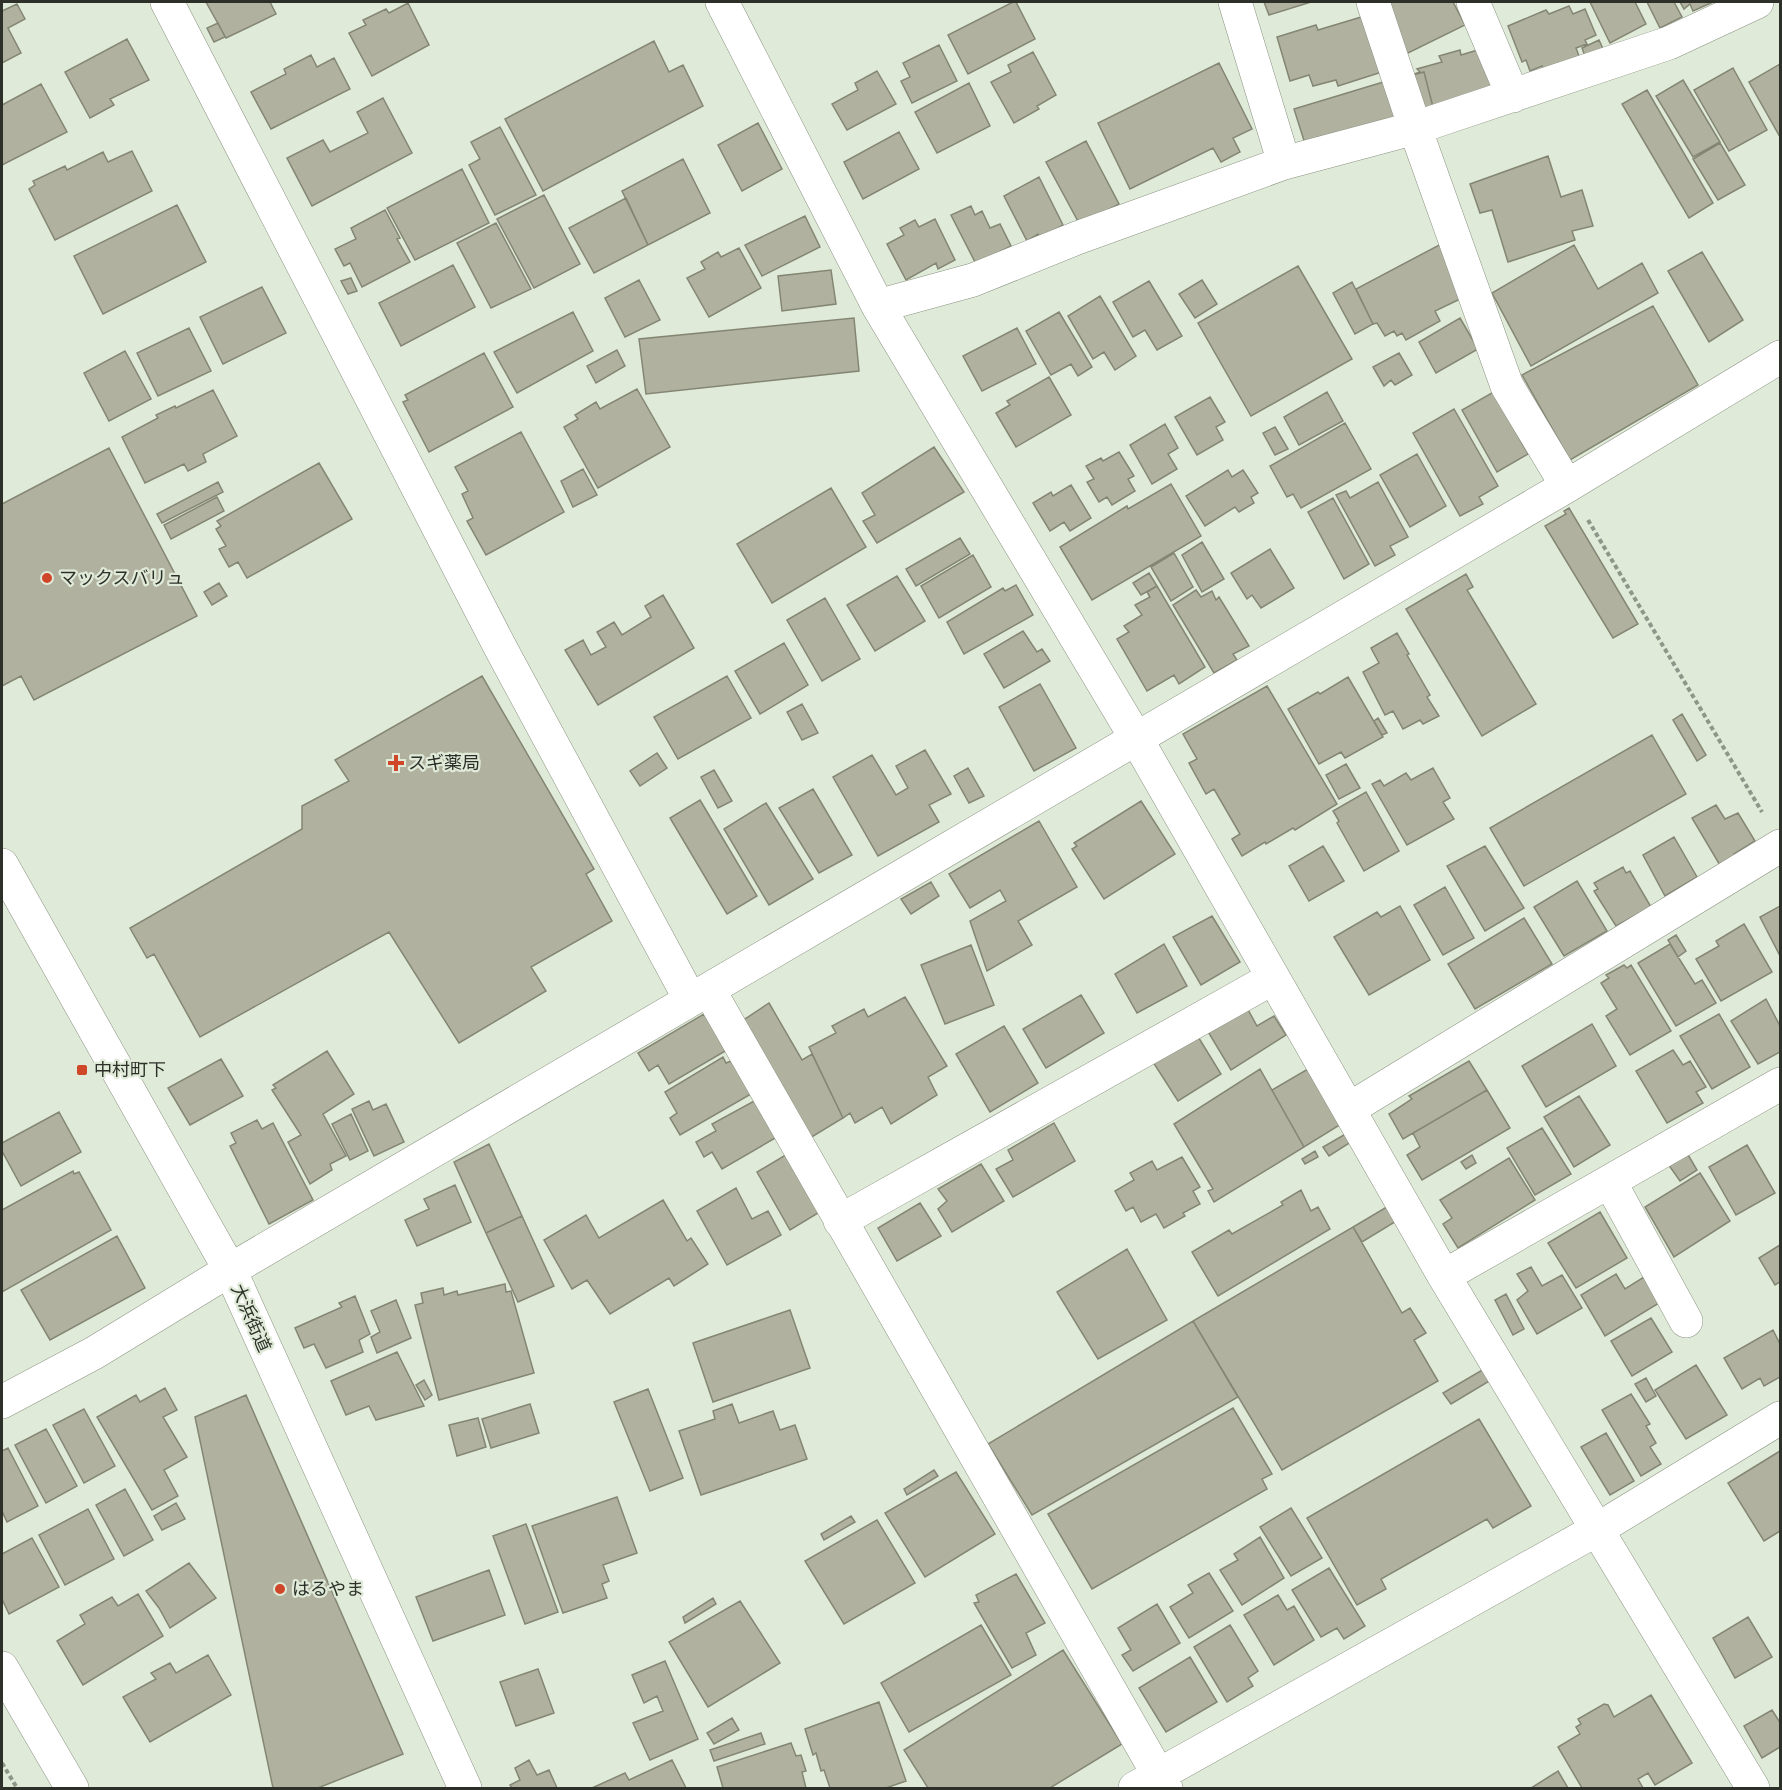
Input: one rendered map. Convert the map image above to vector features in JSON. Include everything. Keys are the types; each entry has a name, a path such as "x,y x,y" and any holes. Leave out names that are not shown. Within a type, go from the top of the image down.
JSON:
{"street":[{"path":"167,2 500,647 700,994 840,1221 1153,1784 1598,1529 1780,1418"},
{"path":"722,2 878,306 1136,738 1444,1276 1753,1788"},
{"path":"1235,2 1284,163"},
{"path":"1373,2 1415,128 1508,386 1568,486"},
{"path":"1473,2 1513,96"},
{"path":"878,306 973,280 1077,238 1284,163 1415,128 1669,44 1757,2"},
{"path":"2,1402 94,1353 230,1270 1568,486 1780,357"},
{"path":"1349,1109 1780,846"},
{"name":"大浜街道","path":"2,865 230,1270 465,1788"},
{"path":"840,1221 1273,978"},
{"path":"1444,1276 1780,1084"},
{"path":"1610,1182 1686,1321"},
{"path":"2,1668 72,1788"}],"path":[{"path":"1568,486 1762,812"},
{"path":"2,1763 17,1788"}],"building":[{"path":"206,2 270,2 276,14 226,38"},
{"path":"1016,2 1035,39 968,74 948,35"},
{"path":"1264,2 1311,2 1269,15"},
{"path":"1387,2 1453,2 1465,25 1406,54"},
{"path":"1590,2 1635,2 1646,24 1610,43"},
{"path":"1647,2 1674,2 1682,17 1660,28"},
{"path":"1680,2 1713,2 1693,11 1690,4 1684,9"},
{"path":"408,3 429,45 372,76 349,33 366,25 363,20 386,9 389,13"},
{"path":"17,4 25,19 8,28 21,53 2,63 2,11"},
{"path":"1569,6 1573,14 1585,9 1596,35 1585,40 1587,44 1576,48 1579,56 1543,70 1542,66 1530,71 1526,60 1522,62 1508,26 1546,10 1549,14"},
{"path":"1368,15 1385,71 1338,86 1336,80 1313,86 1309,75 1290,81 1277,37 1316,25 1318,30"},
{"path":"218,23 225,37 214,42 207,28"},
{"path":"127,39 149,80 110,99 114,105 90,118 65,72"},
{"path":"1599,40 1605,53 1586,59 1582,48"},
{"path":"654,41 669,72 683,65 703,106 543,191 505,119"},
{"path":"939,45 957,81 912,103 901,81 910,77 903,63"},
{"path":"1481,49 1496,97 1434,111 1424,72 1409,76 1420,72 1417,69 1442,62 1439,56 1460,50 1461,55"},
{"path":"1033,52 1056,95 1037,106 1039,109 1014,123 991,82 1011,72 1008,65"},
{"path":"311,55 317,67 334,58 350,89 271,129 251,92 286,74 284,69"},
{"path":"1219,63 1252,129 1233,138 1240,152 1221,162 1213,148 1130,189 1098,123"},
{"path":"1780,64 1780,137 1749,82"},
{"path":"1733,68 1767,130 1729,151 1694,90"},
{"path":"877,71 896,104 847,130 832,104 858,90 855,83"},
{"path":"1424,72 1434,111 1421,115 1409,76"},
{"path":"1390,80 1403,125 1308,153 1294,109"},
{"path":"1683,80 1720,142 1693,157 1656,96"},
{"path":"969,83 990,126 937,153 915,112"},
{"path":"41,84 67,132 2,165 2,105"},
{"path":"1647,90 1713,203 1689,218 1622,104"},
{"path":"383,98 412,153 312,206 287,158 323,140 330,152 368,133 357,112"},
{"path":"758,123 782,169 742,191 718,145"},
{"path":"500,127 536,195 495,215 469,165 480,159 471,142"},
{"path":"899,132 919,169 863,199 844,162"},
{"path":"1086,141 1119,204 1080,225 1046,162"},
{"path":"1720,143 1745,185 1718,200 1693,159"},
{"path":"132,151 152,191 55,240 29,189 35,185 33,181 65,166 67,170 103,152 108,162"},
{"path":"1548,156 1561,197 1582,190 1593,226 1572,231 1575,240 1508,262 1492,210 1480,213 1470,184"},
{"path":"683,159 710,213 648,245 622,191"},
{"path":"462,169 489,223 415,260 387,208"},
{"path":"1039,177 1063,225 1040,239 1038,234 1027,241 1004,196"},
{"path":"544,195 580,264 534,288 497,219"},
{"path":"626,198 648,245 594,273 569,228"},
{"path":"177,205 206,262 103,314 74,256"},
{"path":"971,206 975,215 982,211 990,228 1000,224 1011,246 976,264 951,215"},
{"path":"385,210 410,262 362,287 350,263 344,266 335,249 356,239 351,228"},
{"path":"805,216 820,247 762,276 745,245"},
{"path":"935,219 955,260 938,269 936,263 906,280 887,244 904,235 900,228 915,220 919,227"},
{"path":"496,223 531,289 491,308 457,243"},
{"path":"1443,243 1460,299 1435,311 1440,321 1406,340 1402,333 1397,336 1394,331 1385,336 1377,323 1373,324 1356,289"},
{"path":"1574,245 1598,289 1642,263 1658,293 1531,366 1492,293"},
{"path":"739,248 761,288 709,317 687,278 705,269 701,262 718,252 721,257"},
{"path":"1702,252 1743,320 1709,342 1668,271"},
{"path":"453,265 475,307 401,346 379,303"},
{"path":"1298,266 1352,359 1251,416 1198,323"},
{"path":"831,270 836,304 782,311 778,276"},
{"path":"351,278 357,291 348,294 341,281"},
{"path":"639,280 660,320 625,337 605,298"},
{"path":"1202,280 1217,304 1195,318 1179,294"},
{"path":"1149,281 1182,336 1157,350 1145,330 1133,337 1113,302"},
{"path":"1352,282 1373,324 1355,334 1333,293"},
{"path":"262,287 286,333 223,364 200,317"},
{"path":"1100,296 1136,356 1115,370 1104,352 1093,359 1068,316"},
{"path":"1653,306 1698,385 1570,460 1522,375"},
{"path":"573,312 593,351 517,393 494,352"},
{"path":"1059,312 1092,367 1078,376 1071,364 1051,375 1026,331"},
{"path":"854,318 859,371 646,394 639,339"},
{"path":"1460,318 1478,349 1436,373 1419,342"},
{"path":"189,328 211,371 158,396 137,353"},
{"path":"1017,328 1036,364 982,391 963,356"},
{"path":"617,350 625,366 596,383 587,366"},
{"path":"125,351 151,399 109,421 84,373"},
{"path":"484,353 513,407 429,452 403,402 408,400 405,395"},
{"path":"1399,353 1412,375 1395,385 1391,380 1384,386 1373,367"},
{"path":"1049,377 1071,415 1016,447 996,413 1010,405 1007,401"},
{"path":"637,389 670,447 598,488 564,427 578,419 575,415 596,402 600,409"},
{"path":"213,390 237,436 203,454 206,462 188,471 184,464 145,483 122,437 158,418 156,415"},
{"path":"1497,390 1508,418 1528,454 1497,472 1462,410"},
{"path":"1327,392 1343,421 1299,445 1284,417"},
{"path":"1210,397 1225,422 1216,427 1223,440 1197,455 1175,417"},
{"path":"1454,409 1498,486 1479,497 1483,504 1460,516 1413,433"},
{"path":"1345,423 1371,469 1301,508 1293,494 1287,497 1270,466"},
{"path":"1165,424 1178,448 1168,454 1177,469 1152,484 1130,445"},
{"path":"1275,427 1288,449 1275,455 1263,433"},
{"path":"521,432 564,512 486,555 467,521 473,518 462,494 468,491 455,467"},
{"path":"934,447 964,492 877,543 863,521 875,515 862,493"},
{"path":"109,448 197,616 34,700 21,676 2,686 2,504"},
{"path":"1119,452 1134,476 1128,479 1135,491 1112,505 1107,497 1099,502 1087,482 1094,479 1086,466 1101,458 1103,461"},
{"path":"1417,454 1446,506 1410,527 1380,475"},
{"path":"319,463 352,519 247,578 238,562 229,567 219,549 226,546 216,529 221,526 217,521"},
{"path":"583,469 597,495 573,507 561,481"},
{"path":"1228,470 1232,477 1243,470 1258,493 1251,497 1254,503 1239,512 1235,507 1205,526 1186,496"},
{"path":"218,482 223,492 162,523 157,514"},
{"path":"1378,482 1408,537 1390,546 1395,555 1375,566 1336,495 1346,491 1350,498"},
{"path":"1171,484 1201,536 1092,600 1060,547 1127,506 1128,509"},
{"path":"1071,485 1091,518 1070,531 1064,522 1050,531 1033,503 1051,492 1053,496"},
{"path":"831,488 866,547 772,603 737,544"},
{"path":"217,497 224,511 171,539 164,525"},
{"path":"1333,498 1369,564 1344,579 1308,512"},
{"path":"1569,508 1638,624 1613,638 1545,526 1566,514 1564,511"},
{"path":"960,538 970,554 916,586 906,569"},
{"path":"1202,542 1224,579 1202,592 1182,555"},
{"path":"1270,549 1294,588 1261,608 1252,595 1247,599 1231,573"},
{"path":"1174,553 1193,587 1171,601 1151,567"},
{"path":"973,555 991,587 939,618 921,586"},
{"path":"1149,573 1157,586 1141,595 1133,583"},
{"path":"1466,574 1473,587 1467,590 1536,704 1482,736 1406,609"},
{"path":"897,576 925,621 875,651 847,605"},
{"path":"219,583 227,596 212,605 204,592"},
{"path":"1016,585 1033,615 964,654 947,622 1003,588 1005,591"},
{"path":"1157,586 1205,667 1179,684 1174,675 1147,691 1117,639 1129,632 1124,626 1142,615 1135,605 1150,597 1147,592"},
{"path":"1196,590 1201,597 1212,591 1216,600 1219,597 1249,646 1233,654 1237,660 1214,673 1173,605"},
{"path":"663,595 694,648 598,705 565,650 583,640 591,655 606,647 597,632 614,622 622,635 651,617 645,606"},
{"path":"825,598 860,659 822,681 787,620"},
{"path":"1023,631 1037,652 1042,649 1050,661 1004,688 984,654"},
{"path":"1397,633 1430,695 1427,697 1439,716 1423,724 1420,720 1403,729 1393,711 1385,715 1363,672 1379,663 1371,648"},
{"path":"784,643 808,685 760,714 735,671"},
{"path":"482,676 594,869 586,874 612,921 531,967 546,991 459,1043 389,932 200,1037 154,954 147,958 130,928 302,829 302,806 349,781 335,760"},
{"path":"727,676 751,718 678,759 654,717"},
{"path":"1348,677 1383,737 1345,758 1341,752 1319,764 1288,709 1318,692 1320,694"},
{"path":"1040,684 1076,748 1034,771 999,707"},
{"path":"1267,686 1337,804 1295,830 1293,828 1242,856 1232,839 1240,834 1214,789 1206,794 1189,763 1197,759 1183,734"},
{"path":"802,704 818,733 802,740 787,712"},
{"path":"1682,714 1706,755 1697,761 1673,720"},
{"path":"1378,718 1387,733 1382,735 1374,721"},
{"path":"1652,735 1686,794 1524,886 1490,828"},
{"path":"925,750 951,794 929,805 939,822 878,856 833,777 872,755 896,795 908,788 896,766"},
{"path":"657,753 667,768 640,786 630,771"},
{"path":"1346,764 1360,788 1339,799 1326,775"},
{"path":"968,768 984,796 969,803 954,776"},
{"path":"1433,768 1450,798 1443,802 1454,819 1407,845 1372,784 1380,780 1384,786 1406,773 1411,780"},
{"path":"714,770 732,801 718,808 701,777"},
{"path":"813,789 852,855 819,873 779,808"},
{"path":"1366,792 1399,851 1364,871 1337,823 1339,821 1333,811"},
{"path":"700,800 757,896 727,914 670,818"},
{"path":"1141,801 1175,854 1104,899 1072,849 1077,846 1074,843"},
{"path":"766,803 813,879 769,905 724,829"},
{"path":"1716,805 1725,819 1738,813 1755,841 1734,854 1737,858 1721,867 1692,818"},
{"path":"1039,821 1077,887 1018,921 1032,945 987,971 970,921 1006,901 1000,890 970,908 949,874"},
{"path":"1674,837 1697,877 1665,896 1643,855"},
{"path":"1323,846 1344,881 1309,901 1289,866"},
{"path":"1485,846 1524,908 1485,931 1447,866"},
{"path":"1623,867 1626,873 1630,871 1651,907 1616,926 1594,891 1598,889 1594,883"},
{"path":"1577,881 1607,931 1564,956 1534,907"},
{"path":"931,882 939,896 911,914 901,899"},
{"path":"1445,887 1474,938 1443,955 1414,905"},
{"path":"1400,906 1430,960 1369,995 1334,937 1377,912 1381,917"},
{"path":"1780,906 1780,956 1760,917"},
{"path":"1212,916 1240,962 1201,985 1173,937"},
{"path":"1524,918 1552,964 1475,1009 1448,964"},
{"path":"1744,924 1772,972 1721,1001 1696,959 1719,946 1716,941"},
{"path":"1676,935 1686,951 1678,957 1668,940"},
{"path":"1164,944 1187,986 1137,1013 1115,974"},
{"path":"1670,944 1695,984 1702,980 1716,1003 1676,1026 1638,963"},
{"path":"971,945 994,1005 945,1024 921,965"},
{"path":"1624,965 1627,968 1631,965 1671,1031 1630,1055 1606,1016 1617,1009 1601,983 1609,978 1606,975"},
{"path":"1081,995 1104,1033 1046,1068 1023,1029"},
{"path":"905,997 947,1066 928,1077 937,1095 891,1124 882,1107 855,1123 850,1113 843,1118 809,1047 836,1033 832,1026 864,1009 868,1017"},
{"path":"1766,999 1780,1026 1780,1052 1758,1064 1731,1021"},
{"path":"769,1003 802,1060 812,1054 843,1118 810,1138 742,1021"},
{"path":"1246,1006 1257,1026 1274,1016 1286,1035 1231,1070 1207,1030"},
{"path":"704,1014 727,1050 669,1084 658,1065 649,1071 638,1053"},
{"path":"1719,1014 1750,1067 1712,1089 1680,1036"},
{"path":"1592,1024 1616,1066 1546,1107 1522,1066"},
{"path":"1004,1026 1038,1083 990,1112 956,1054"},
{"path":"1197,1035 1221,1074 1178,1101 1153,1062"},
{"path":"1673,1050 1683,1065 1690,1061 1706,1087 1696,1092 1703,1103 1667,1123 1636,1071"},
{"path":"327,1051 354,1094 323,1114 346,1156 330,1164 332,1170 310,1184 288,1142 301,1135 272,1090 276,1088 273,1085"},
{"path":"723,1057 726,1063 731,1061 751,1094 680,1135 670,1118 677,1113 665,1092"},
{"path":"221,1059 243,1096 190,1125 168,1088"},
{"path":"1469,1061 1487,1090 1403,1139 1389,1114 1412,1099 1409,1096"},
{"path":"1313,1066 1346,1121 1304,1147 1272,1090"},
{"path":"1260,1069 1304,1147 1214,1202 1208,1191 1213,1189 1174,1124"},
{"path":"1487,1090 1510,1128 1422,1180 1407,1155 1420,1147 1413,1133"},
{"path":"1579,1096 1610,1145 1574,1167 1544,1117"},
{"path":"756,1100 777,1137 722,1169 712,1152 704,1157 696,1142 716,1131 712,1124"},
{"path":"369,1101 373,1110 386,1104 404,1142 374,1156 352,1109"},
{"path":"59,1112 81,1152 21,1186 2,1151 2,1143"},
{"path":"351,1114 368,1151 350,1160 332,1124"},
{"path":"257,1120 262,1129 273,1123 313,1200 269,1224 230,1146 236,1143 231,1133"},
{"path":"1054,1123 1075,1161 1013,1197 996,1169 1013,1160 1008,1150"},
{"path":"1542,1128 1571,1174 1535,1195 1507,1148"},
{"path":"1349,1132 1354,1140 1329,1156 1323,1147"},
{"path":"489,1144 522,1216 486,1233 454,1162"},
{"path":"1747,1145 1775,1193 1736,1215 1709,1167"},
{"path":"1315,1151 1318,1157 1305,1164 1302,1159"},
{"path":"789,1153 823,1210 790,1230 757,1172"},
{"path":"1687,1153 1697,1170 1680,1181 1668,1164"},
{"path":"1472,1155 1476,1163 1466,1169 1461,1162"},
{"path":"1182,1157 1200,1187 1193,1191 1200,1204 1183,1213 1185,1216 1164,1228 1156,1214 1141,1222 1133,1207 1126,1211 1115,1191 1134,1180 1130,1173 1152,1161 1157,1170"},
{"path":"1509,1158 1535,1200 1458,1248 1443,1224 1452,1218 1440,1200"},
{"path":"981,1164 1004,1201 952,1232 938,1209 947,1201 938,1189"},
{"path":"73,1171 74,1174 79,1172 111,1230 2,1292 2,1210"},
{"path":"1700,1173 1730,1221 1674,1257 1645,1207"},
{"path":"455,1185 471,1222 417,1246 405,1220 429,1209 424,1199"},
{"path":"736,1188 752,1219 768,1211 781,1235 727,1265 697,1211"},
{"path":"1301,1190 1311,1211 1318,1207 1330,1229 1218,1296 1192,1252 1229,1230 1232,1234 1283,1205 1281,1202"},
{"path":"663,1200 687,1241 691,1238 708,1264 674,1286 669,1278 610,1314 587,1280 572,1289 544,1240 586,1215 599,1238"},
{"path":"920,1203 941,1236 897,1261 878,1228"},
{"path":"1390,1205 1398,1220 1362,1242 1353,1227"},
{"path":"1600,1212 1627,1258 1576,1288 1548,1243"},
{"path":"522,1216 554,1286 518,1302 486,1233"},
{"path":"1353,1227 1402,1313 1410,1308 1426,1333 1414,1340 1438,1381 1282,1470 1193,1321"},
{"path":"117,1236 145,1288 50,1340 21,1290"},
{"path":"1780,1245 1780,1282 1775,1285 1759,1258"},
{"path":"1127,1249 1167,1320 1098,1359 1057,1292"},
{"path":"1531,1267 1542,1286 1562,1275 1582,1308 1537,1334 1517,1300 1528,1291 1517,1274"},
{"path":"1616,1274 1625,1289 1644,1277 1659,1303 1605,1336 1581,1295"},
{"path":"505,1284 506,1292 511,1291 534,1373 439,1400 415,1305 423,1303 421,1293 443,1288 444,1295 457,1291 458,1295"},
{"path":"1506,1294 1524,1329 1513,1335 1495,1300"},
{"path":"355,1296 370,1334 359,1340 363,1352 326,1368 314,1344 304,1348 295,1328 342,1307 339,1303"},
{"path":"396,1300 411,1338 377,1353 371,1337 380,1332 371,1311"},
{"path":"790,1310 810,1368 713,1402 693,1343"},
{"path":"1651,1318 1672,1352 1632,1376 1611,1341"},
{"path":"1193,1321 1238,1397 1032,1515 988,1444"},
{"path":"1773,1330 1780,1344 1780,1377 1764,1386 1760,1378 1742,1389 1724,1358"},
{"path":"397,1352 424,1406 376,1420 369,1406 346,1415 331,1381"},
{"path":"1696,1365 1727,1415 1686,1439 1655,1390"},
{"path":"1484,1369 1491,1380 1451,1404 1443,1393"},
{"path":"1646,1378 1656,1396 1646,1402 1635,1384"},
{"path":"424,1380 432,1395 425,1400 416,1385"},
{"path":"165,1388 177,1410 163,1417 187,1457 164,1470 178,1496 152,1510 97,1417 136,1395 140,1402"},
{"path":"648,1389 683,1478 650,1491 614,1402"},
{"path":"1631,1394 1650,1424 1646,1426 1656,1443 1650,1447 1661,1464 1641,1476 1602,1410"},
{"path":"246,1395 403,1754 318,1788 273,1788 195,1417"},
{"path":"530,1404 539,1433 491,1448 482,1419"},
{"path":"732,1404 739,1423 773,1411 780,1430 795,1425 807,1459 701,1495 679,1431 715,1419 713,1411"},
{"path":"1233,1408 1272,1474 1262,1479 1267,1489 1092,1589 1048,1514"},
{"path":"84,1409 115,1466 84,1483 53,1425"},
{"path":"478,1418 486,1447 457,1456 449,1425"},
{"path":"1479,1419 1531,1506 1493,1528 1487,1519 1381,1579 1386,1589 1357,1605 1307,1518"},
{"path":"46,1429 77,1486 46,1503 15,1445"},
{"path":"1606,1433 1634,1481 1610,1495 1581,1447"},
{"path":"8,1448 38,1506 7,1522 2,1511 2,1451"},
{"path":"1780,1451 1780,1531 1764,1541 1728,1483"},
{"path":"934,1470 938,1476 907,1495 904,1489"},
{"path":"956,1472 995,1534 925,1577 885,1513"},
{"path":"125,1489 153,1540 124,1556 96,1505"},
{"path":"617,1497 637,1553 603,1565 609,1581 602,1584 607,1598 563,1613 532,1526"},
{"path":"176,1503 185,1519 162,1530 154,1516"},
{"path":"1291,1508 1322,1558 1291,1576 1260,1527"},
{"path":"88,1509 114,1559 65,1585 39,1535"},
{"path":"851,1516 855,1522 824,1540 821,1534"},
{"path":"877,1520 915,1583 844,1624 805,1561"},
{"path":"526,1524 558,1612 525,1624 493,1536"},
{"path":"1260,1537 1284,1578 1242,1605 1220,1570 1238,1560 1234,1554"},
{"path":"32,1538 59,1587 9,1614 2,1599 2,1554"},
{"path":"189,1563 216,1598 170,1628 146,1591"},
{"path":"1329,1568 1365,1626 1344,1639 1337,1628 1321,1637 1292,1590"},
{"path":"489,1570 505,1615 433,1641 416,1597"},
{"path":"1209,1573 1233,1611 1189,1638 1170,1607 1193,1593 1188,1585"},
{"path":"1016,1574 1045,1623 1026,1633 1036,1655 1012,1668 974,1603 979,1602 976,1595"},
{"path":"138,1594 163,1636 83,1685 57,1641 85,1624 80,1615 112,1597 118,1606"},
{"path":"1278,1595 1287,1610 1294,1606 1314,1640 1274,1665 1244,1615"},
{"path":"713,1598 716,1604 685,1623 683,1617"},
{"path":"740,1601 780,1663 708,1707 669,1642"},
{"path":"1157,1604 1180,1643 1133,1671 1122,1655 1131,1650 1118,1628"},
{"path":"1748,1617 1772,1657 1735,1678 1713,1638"},
{"path":"981,1625 1011,1675 909,1732 881,1683"},
{"path":"1230,1625 1258,1671 1248,1678 1253,1686 1227,1702 1194,1647"},
{"path":"1063,1650 1122,1744 1050,1788 928,1788 904,1750"},
{"path":"208,1655 231,1695 150,1742 123,1697 156,1679 151,1673 170,1663 176,1673"},
{"path":"1190,1657 1217,1702 1166,1732 1139,1688"},
{"path":"665,1661 698,1739 650,1760 633,1723 663,1711 657,1696 644,1703 632,1675"},
{"path":"538,1669 554,1713 516,1726 500,1682"},
{"path":"1651,1695 1692,1763 1655,1785 1648,1773 1638,1779 1643,1788 1582,1788 1558,1747 1580,1734 1576,1727 1581,1724 1578,1719 1604,1704 1608,1705 1614,1717"},
{"path":"879,1702 906,1781 886,1788 830,1788 824,1770 821,1771 816,1753 813,1755 805,1729"},
{"path":"1772,1710 1780,1720 1780,1747 1762,1758 1744,1726"},
{"path":"732,1718 739,1730 714,1744 707,1733"},
{"path":"761,1733 765,1744 714,1761 710,1750"},
{"path":"791,1743 796,1756 801,1755 806,1771 802,1772 806,1788 723,1788 717,1767"},
{"path":"529,1760 537,1775 549,1770 557,1788 512,1788 510,1785 520,1780 515,1768"},
{"path":"672,1760 686,1788 592,1788 625,1773 629,1780"},
{"path":"1558,1771 1568,1788 1531,1788 1555,1773"}],"place":[{"name":"マックスバリュ","path":"47,578"},
{"name":"スギ薬局","path":"396,763"},
{"name":"中村町下","path":"82,1070"},
{"name":"はるやま","path":"280,1589"}]}
